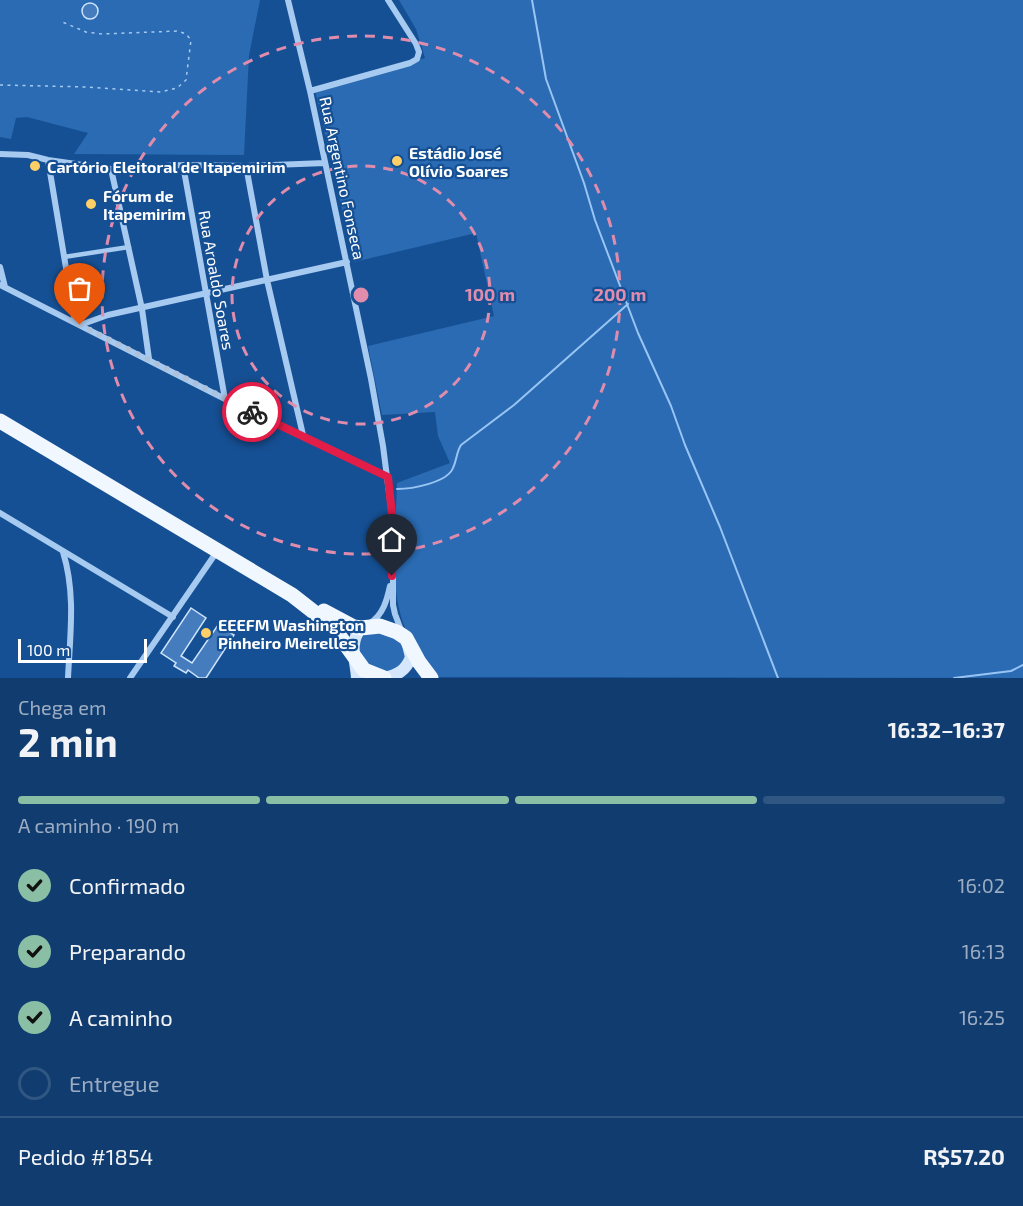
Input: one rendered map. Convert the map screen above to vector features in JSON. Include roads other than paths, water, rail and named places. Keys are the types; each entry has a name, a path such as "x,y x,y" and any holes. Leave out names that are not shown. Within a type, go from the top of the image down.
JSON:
{"main road":[{"path":"0,421 292,595 344,623 361,628 386,627 405,638 431,678"},
{"path":"292,595 333,627 364,670 384,678"}],"street":[{"name":"Rua Argentino Fonseca","path":"288,0 310,91 371,379 388,477 393,524 392,576"},
{"path":"310,91 410,63 417,59 416,44 388,0"},
{"path":"0,154 28,155 111,169 183,165 246,166 325,163"},
{"path":"48,160 64,257 78,323"},
{"name":"Rua Aroaldo Soares","path":"183,165 225,399"},
{"path":"246,166 267,280 303,435"},
{"path":"111,169 142,309 149,359"},
{"path":"78,323 347,262"},
{"path":"0,267 2,286 225,399 388,477"},
{"path":"0,513 172,618"},
{"path":"130,678 218,550"},
{"path":"63,551 70,582 72,609 68,678"},
{"path":"357,678 353,642 361,628 375,620 380,614 387,600 392,576"},
{"path":"384,678 400,674 409,662 411,653 394,614 392,576"}],"lane":[{"path":"64,257 129,247"}],"waterway":[{"path":"532,0 546,79 595,220 638,333 671,406 720,527 778,678"},
{"path":"397,489 411,488 444,478 454,465 461,445 514,405 628,304"},
{"path":"954,678 1011,671 1023,665"}],"place":[{"name":"Estádio José Olívio Soares","path":"397,161"},
{"name":"Cartório Eleitoral de Itapemirim","path":"35,166"},
{"name":"Fórum de Itapemirim","path":"91,204"},
{"name":"EEEFM Washington Pinheiro Meirelles","path":"206,633"}]}
